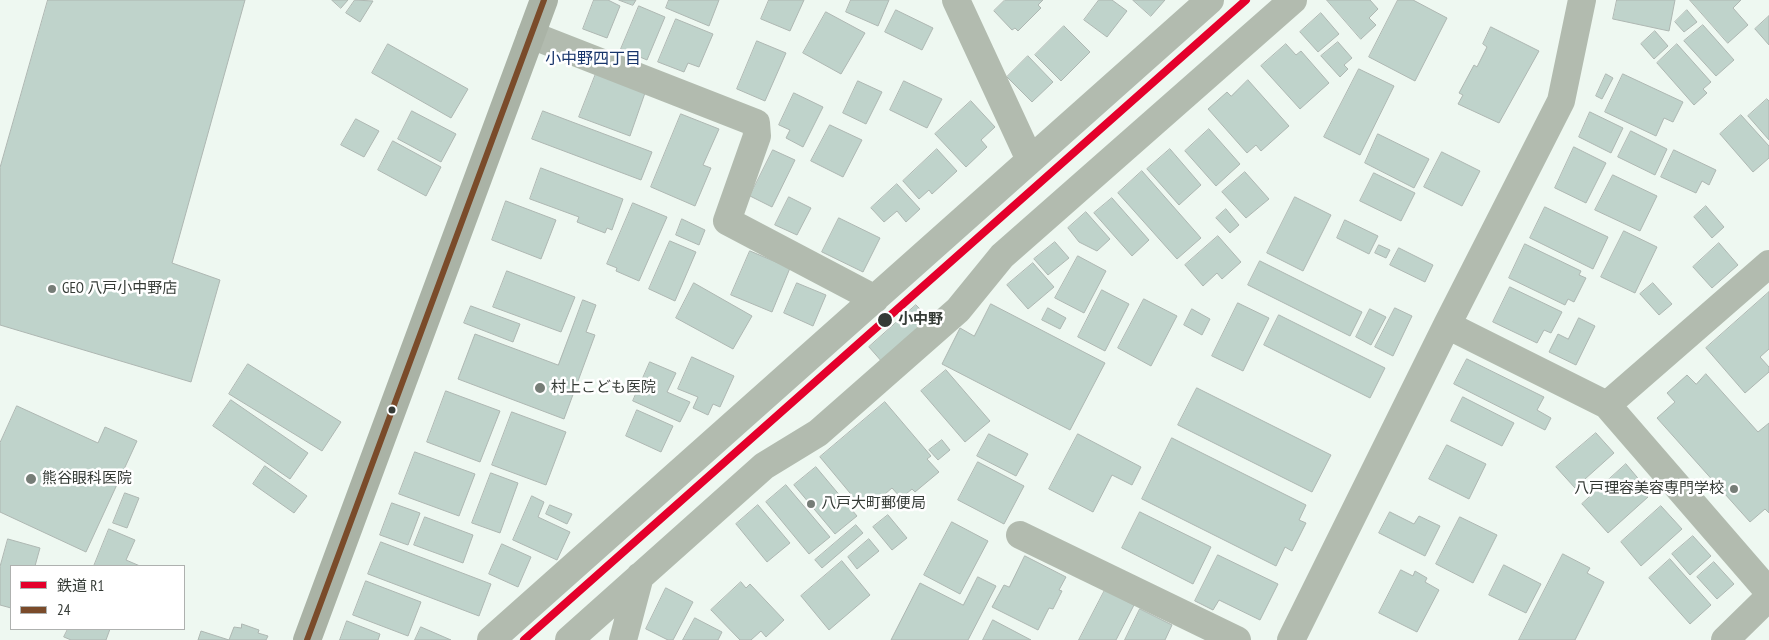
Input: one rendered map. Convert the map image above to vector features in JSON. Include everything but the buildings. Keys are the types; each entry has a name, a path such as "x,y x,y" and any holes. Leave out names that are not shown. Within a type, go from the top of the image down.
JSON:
{"main road":[{"path":"307,640 544,0"}],"street":[{"path":"956,0 1030,160"},
{"path":"490,640 1210,0"},
{"path":"569,640 764,466 818,433 958,310 1002,256 1293,0"},
{"path":"1291,640 1447,325 1561,101 1582,0"},
{"path":"531,35 756,123 757,136 727,222 875,299"},
{"path":"1607,405 1769,264"},
{"path":"1447,325 1607,405 1769,592"},
{"path":"1020,535 1237,640"},
{"path":"623,640 640,576"},
{"path":"1725,640 1769,598"}],"rail line":[{"name":"R1","path":"524,640 1246,0"}],"transit line":[{"name":"24","path":"307,640 544,0"}],"place":[{"name":"GEO 八戸小中野店","path":"52,289"},
{"name":"小中野","path":"885,320"},
{"name":"村上こども医院","path":"540,388"},
{"name":"熊谷眼科医院","path":"31,479"},
{"name":"八戸理容美容専門学校","path":"1734,489"},
{"name":"八戸大町郵便局","path":"811,504"}],"district":[{"name":"小中野四丁目","path":"593,59"}]}
